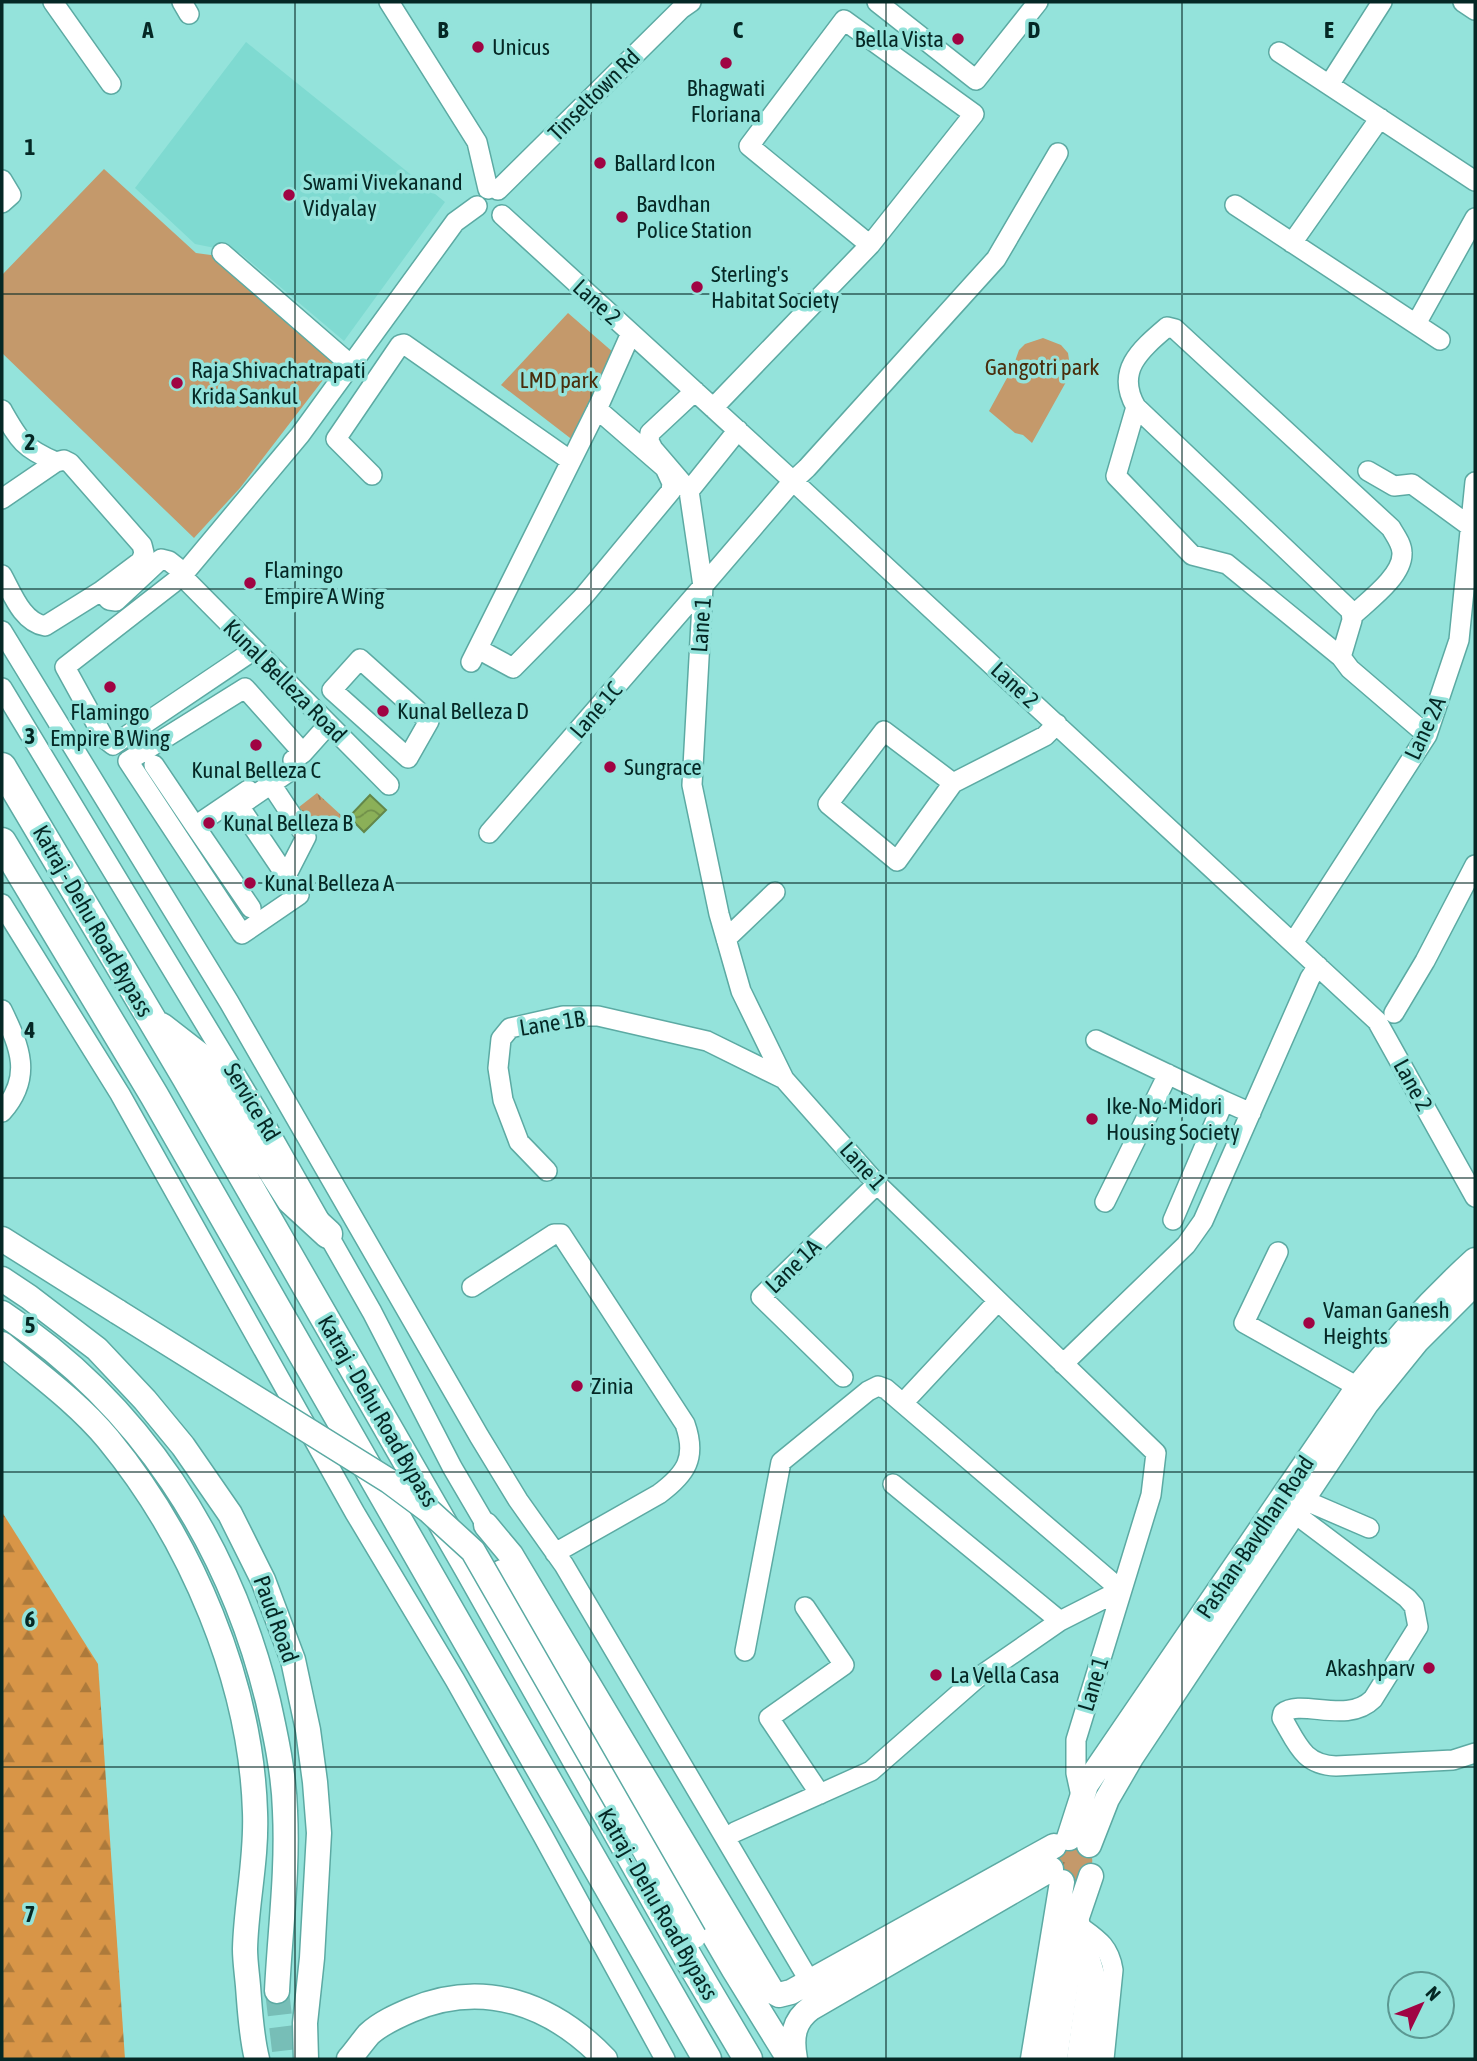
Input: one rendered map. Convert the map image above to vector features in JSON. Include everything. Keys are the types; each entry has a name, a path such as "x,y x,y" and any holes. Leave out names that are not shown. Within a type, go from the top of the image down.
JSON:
{"highway":[{"name":"Katraj - Dehu Road Bypass","path":"2,767 462,1557 748,2059"},
{"name":"Katraj - Dehu Road Bypass","path":"2,842 161,1108 707,2059"},
{"path":"150,1019 201,1058 291,1200 328,1234"},
{"path":"1076,1923 1092,1981 1081,2059"},
{"path":"694,1936 766,2059"}],"main road":[{"path":"2,1239 389,1481 428,1510 473,1551 694,1936"},
{"name":"Pashan-Bavdhan Road","path":"1033,2059 1065,1856 1081,1796 1114,1742 1358,1387 1412,1320 1475,1259"},
{"name":"Paud Road","path":"2,1279 97,1349 145,1400 183,1446 230,1514 263,1580 293,1660 316,1782 319,1833 312,1958 305,2023 306,2059"},
{"name":"Pashan-Bavdhan Road","path":"1065,1856 1107,1799 1132,1756 1366,1404 1417,1341 1475,1283"},
{"path":"6,1316 76,1370 122,1417 162,1466 202,1527 234,1593 260,1669 276,1737 285,1809 286,1878 277,1991"},
{"path":"2,1344 60,1392 106,1438 141,1483 176,1540 206,1604 227,1661 247,1739 256,1811 254,1875 245,1950 253,2043 257,2059"},
{"path":"486,1525 511,1555 766,1984 779,1995 816,1991 1065,1856 1096,1856 1096,1867 1076,1923 1055,2059"},
{"path":"486,1525 496,1562 734,1970 789,2059"},
{"path":"794,2059 792,2045 795,2025 816,1991"},
{"path":"349,2059 370,2033 396,2016 426,2003 468,1995 507,2000 548,2015 573,2031 606,2059"}],"street":[{"path":"53,2 111,84"},
{"path":"389,2 477,142 493,190 506,202 502,215 488,219 480,213 477,206 479,195 493,190"},
{"path":"877,2 976,80 1038,2"},
{"path":"1329,85 1382,2"},
{"path":"1463,2 1475,10"},
{"name":"Tinseltown Rd","path":"493,190 683,4"},
{"path":"713,408 870,245 974,114 844,20 749,146 870,245"},
{"path":"1279,52 1475,181"},
{"path":"1292,243 1380,118"},
{"name":"Lane 1","path":"1058,153 996,258 793,481 703,586 692,785 726,939 741,991 785,1079 877,1184 1156,1453 1151,1495 1076,1740 1076,1773 1081,1796"},
{"path":"2,180 11,195 2,204"},
{"path":"1235,205 1440,340"},
{"path":"254,650 113,746 108,744 65,667 182,574 300,435 455,222 477,206"},
{"name":"Lane 2","path":"502,215 1377,1021 1475,1198"},
{"path":"1416,324 1475,218"},
{"path":"222,253 351,365"},
{"path":"1342,657 1351,611 1136,407 1128,393 1130,366 1148,343 1167,327 1175,329 1391,528 1402,553 1397,572 1352,616"},
{"path":"597,409 665,468 672,483 671,491 583,597 513,668 474,655 597,409 631,333"},
{"path":"372,475 336,439 400,345 404,344 571,461"},
{"path":"695,391 650,433 649,441 689,491 703,586"},
{"path":"1136,407 1116,476 1192,555 1227,564 1342,657 1350,669 1427,736"},
{"path":"2,410 20,441 36,454 56,462"},
{"path":"689,491 738,430"},
{"path":"2,499 56,462 64,460 71,464 142,545 144,553 141,561 101,592 45,626 36,624 26,616 2,575"},
{"path":"1368,471 1394,486 1412,484 1471,527"},
{"name":"Lane 2A","path":"1293,943 1427,736 1459,640 1475,482"},
{"path":"101,592 109,600 116,601 161,559 169,561 182,574"},
{"name":"Kunal Belleza Road","path":"182,574 383,779 398,749"},
{"name":"Lane 1C","path":"489,833 703,586"},
{"path":"2,631 229,1002 479,1436 518,1500 555,1553 816,1991"},
{"path":"360,660 429,721 408,758 398,749 332,690 360,660"},
{"name":"Service Rd","path":"2,688 257,1110 372,1312 452,1467 486,1525"},
{"path":"300,760 245,688 128,761 242,934 299,895 239,806 300,760 328,725"},
{"path":"132,767 241,699"},
{"path":"953,783 884,731 828,804 897,861 953,783 1045,736 1057,724"},
{"path":"195,826 300,760"},
{"path":"154,765 251,908"},
{"path":"271,784 306,836 286,876"},
{"path":"1394,1013 1425,961 1475,864"},
{"path":"726,939 775,892"},
{"path":"2,904 120,1094 355,1513 455,1680 543,1836 664,2059"},
{"path":"1063,1364 1185,1245 1203,1221 1310,978 1318,966"},
{"path":"2,1010 19,1047 21,1065 13,1098 2,1112"},
{"name":"Lane 1B","path":"547,1171 519,1142 503,1100 498,1068 501,1039 510,1028 563,1016 598,1016 707,1041 785,1079"},
{"path":"1096,1040 1251,1113"},
{"path":"1105,1202 1168,1074"},
{"path":"1173,1220 1224,1101"},
{"name":"Lane 1A","path":"843,1377 761,1297 877,1184"},
{"path":"472,1287 554,1234 561,1234 685,1424 690,1437 691,1452 685,1469 674,1483 607,1525 555,1553"},
{"path":"1279,1252 1244,1323 1358,1387"},
{"path":"903,1404 998,1301"},
{"path":"735,1832 871,1771 975,1679 1060,1621 1121,1590 903,1404 882,1387 872,1388 781,1462 745,1651"},
{"path":"893,1484 1060,1621"},
{"path":"1299,1506 1369,1528"},
{"path":"1299,1506 1407,1598 1414,1606 1418,1627 1373,1699 1365,1707 1342,1711 1293,1708 1283,1713 1282,1718 1300,1749 1313,1762 1325,1766 1453,1760 1475,1754"},
{"path":"804,1607 844,1665 769,1718 820,1794"},
{"path":"1076,1923 1105,1946 1111,1958 1113,1970 1104,2059"}],"shaded area":[{"name":"Swami Vivekanand Vidyalay","path":"246,42 445,202 344,341 240,253 195,244 135,188"}],"green space":[{"name":"Raja Shivachatrapati Krida Sankul","path":"104,169 196,253 240,259 346,350 240,488 194,538 2,353 2,275"},
{"name":"LMD park","path":"568,313 614,353 574,441 501,385"},
{"name":"Gangotri park","path":"1043,338 1061,345 1068,353 1071,373 1032,443 1023,435 1015,433 989,411 1013,367 1019,350 1025,344"},
{"path":"317,793 342,816 319,834 299,807"},
{"path":"2,1512 98,1664 125,2059 2,2059"},
{"path":"1063,1842 1089,1848 1091,1854 1092,1865 1088,1874 1073,1883 1056,1875 1055,1848"}],"water":[{"path":"370,795 386,810 364,832 349,817"}],"tunnel":[{"path":"277,1991 285,2059"}],"place":[{"name":"Bella Vista","path":"958,39"},
{"name":"Unicus","path":"478,47"},
{"name":"Bhagwati Floriana","path":"726,63"},
{"name":"Ballard Icon","path":"600,163"},
{"name":"Swami Vivekanand Vidyalay","path":"289,195"},
{"name":"Bavdhan Police Station","path":"622,217"},
{"name":"Sterling's Habitat Society","path":"697,287"},
{"name":"Raja Shivachatrapati Krida Sankul","path":"177,383"},
{"name":"Flamingo Empire A Wing","path":"250,583"},
{"name":"Flamingo Empire B Wing","path":"110,687"},
{"name":"Kunal Belleza D","path":"383,711"},
{"name":"Kunal Belleza C","path":"256,745"},
{"name":"Sungrace","path":"610,767"},
{"name":"Kunal Belleza B","path":"209,823"},
{"name":"Kunal Belleza A","path":"250,883"},
{"name":"Ike-No-Midori Housing Society","path":"1092,1119"},
{"name":"Vaman Ganesh Heights","path":"1309,1323"},
{"name":"Zinia","path":"577,1386"},
{"name":"Akashparv","path":"1429,1668"},
{"name":"La Vella Casa","path":"936,1675"}]}
